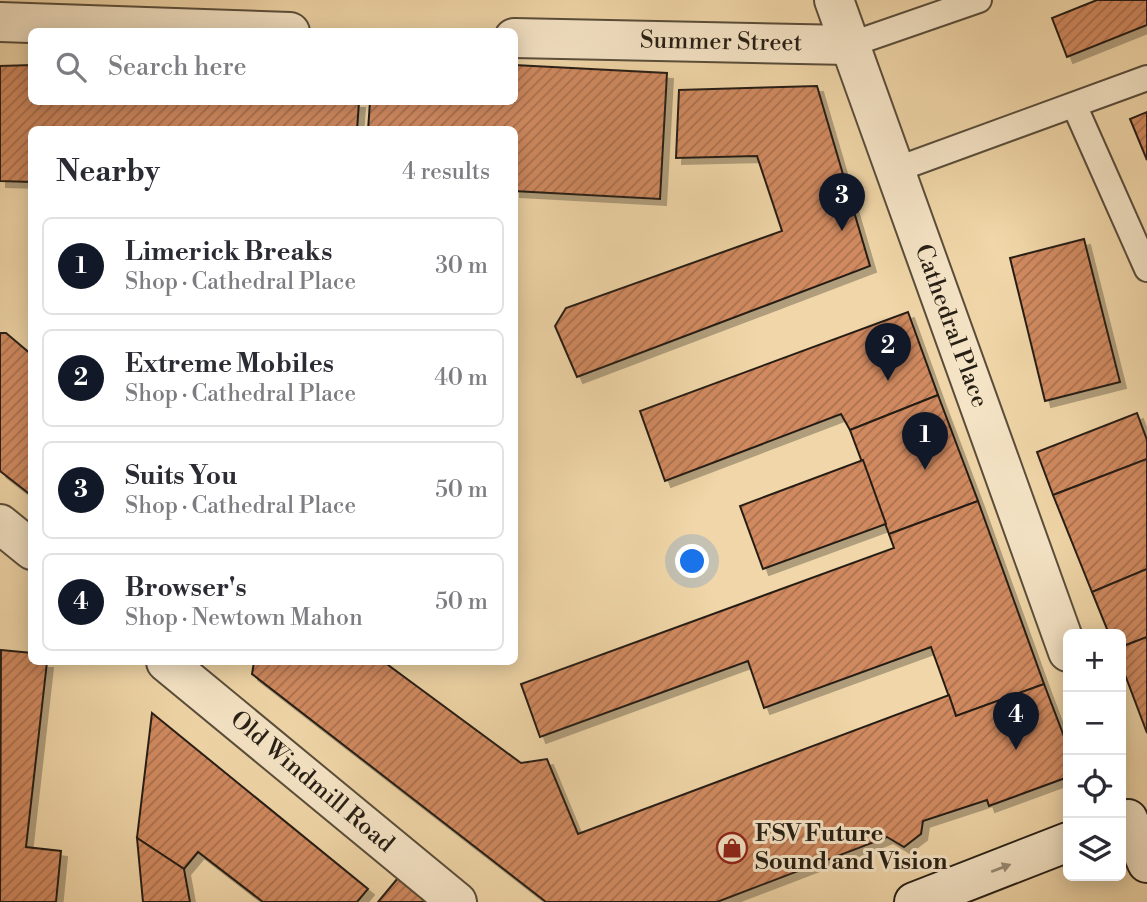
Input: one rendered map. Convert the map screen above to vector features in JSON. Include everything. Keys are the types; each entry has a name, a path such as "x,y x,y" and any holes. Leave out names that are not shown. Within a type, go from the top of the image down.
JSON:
{"street":[{"name":"Cathedral Place","path":"834,0 1063,638"},
{"path":"0,22 221,15 274,28"},
{"name":"Summer Street","path":"518,38 849,45"},
{"path":"0,524 28,547"},
{"name":"Old Windmill Road","path":"170,665 457,902"},
{"path":"1129,812 1147,863"},
{"path":"914,902 1063,844"}],"lane":[{"path":"849,45 979,0"},
{"path":"895,170 1075,107 1147,78"},
{"path":"1075,107 1147,269"}],"building":[{"path":"1097,0 1147,0 1147,25 1067,57 1052,18"},
{"path":"28,65 28,105 359,105 357,126 28,126 28,182 0,181 0,66"},
{"path":"518,65 667,73 660,199 518,191 518,126 368,126 370,105 518,105"},
{"path":"817,86 870,266 577,377 555,326 566,308 782,231 757,156 676,158 679,90"},
{"path":"1147,112 1147,160 1130,119"},
{"path":"1084,239 1120,382 1045,401 1010,258"},
{"path":"908,312 938,395 850,430 841,414 665,481 640,411"},
{"path":"0,333 6,333 28,352 28,493 0,471"},
{"path":"938,395 978,501 889,534 850,430"},
{"path":"1137,413 1147,440 1147,459 1053,495 1037,452"},
{"path":"1147,459 1147,569 1092,592 1053,495"},
{"path":"863,460 886,524 763,569 740,506"},
{"path":"978,501 1044,684 956,716 931,647 764,708 748,661 540,737 521,684 894,548 889,534"},
{"path":"1147,569 1147,637 1126,645 1126,629 1107,629 1092,592"},
{"path":"1147,637 1147,733 1126,677 1126,645"},
{"path":"1,650 28,653 28,665 47,665 26,847 61,851 56,902 0,902"},
{"path":"254,665 388,665 521,763 547,759 578,834 949,695 956,716 1044,684 1063,734 1063,779 989,806 987,800 923,821 921,834 904,847 887,837 717,902 546,902 252,674"},
{"path":"152,713 368,889 357,902 263,902 198,852 184,869 137,838"},
{"path":"137,838 184,869 190,902 143,902"},
{"path":"398,878 429,902 378,902"}],"place":[{"name":"Suits You","path":"842,231"},
{"name":"Extreme Mobiles","path":"888,381"},
{"name":"Limerick Breaks","path":"925,470"},
{"name":"Browser's","path":"1016,750"},
{"name":"FSV Future Sound and Vision","path":"732,848"}]}
